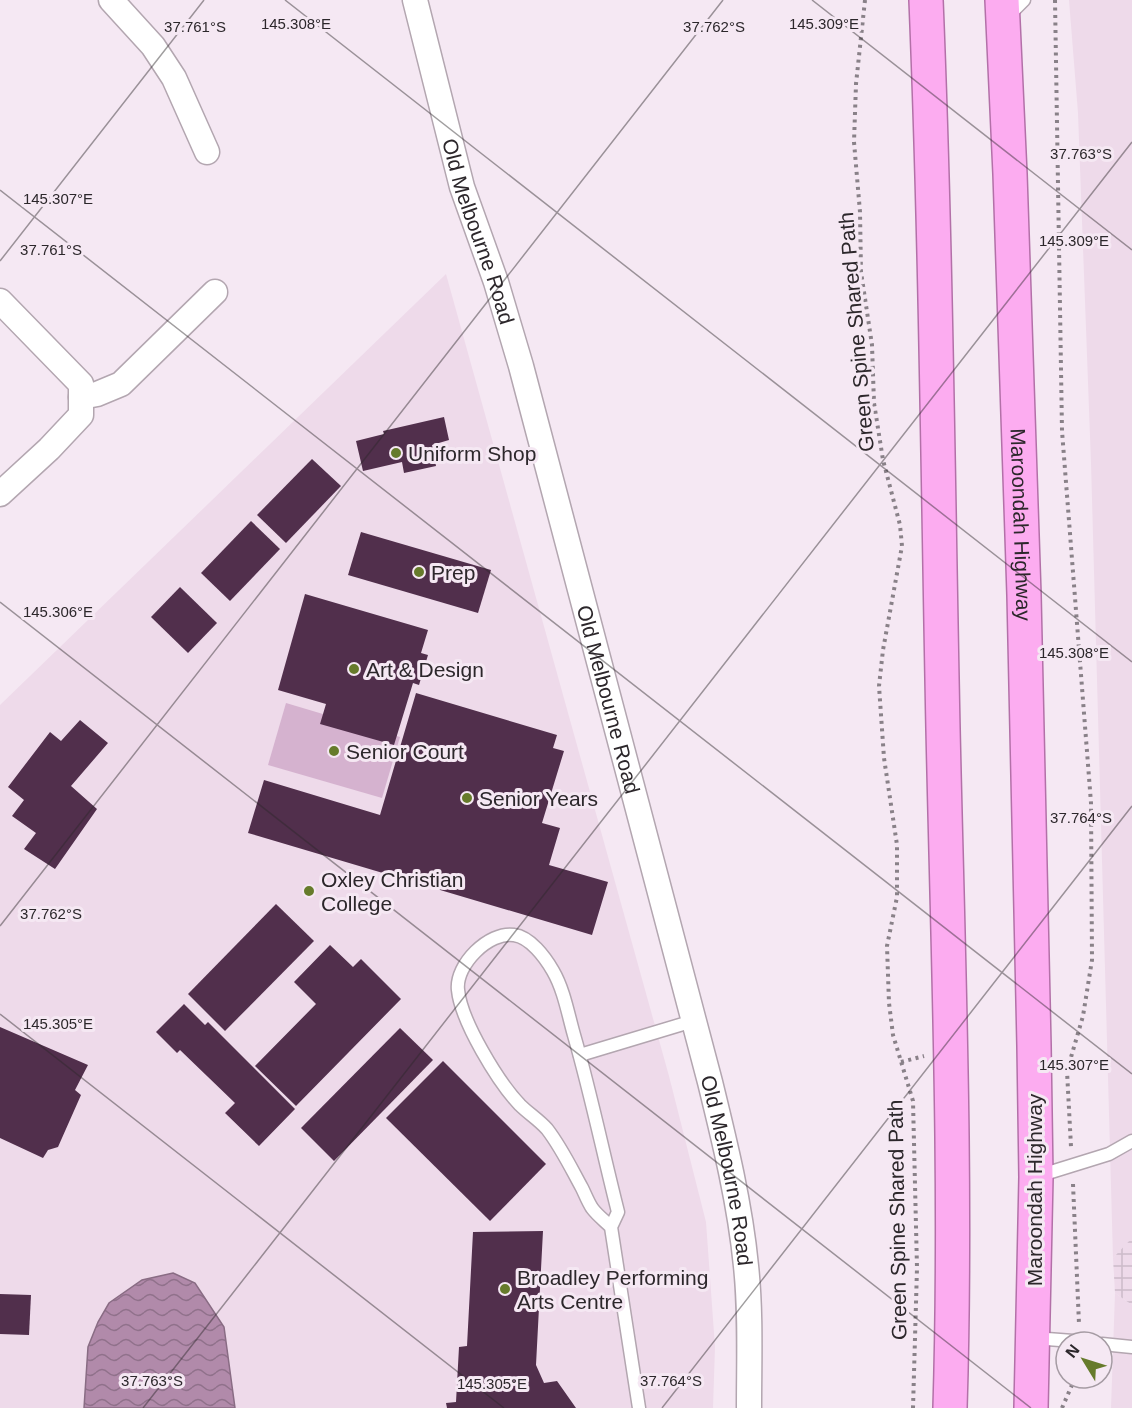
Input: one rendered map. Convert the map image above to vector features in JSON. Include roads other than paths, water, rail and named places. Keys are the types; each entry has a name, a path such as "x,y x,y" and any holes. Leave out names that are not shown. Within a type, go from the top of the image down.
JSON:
{"highway":[{"path":"926,0 933,162 950,1069 953,1315 950,1408"},
{"name":"Maroondah Highway","path":"1010,7 1010,174 1023,584 1036,1177 1031,1408"}],"street":[{"path":"111,0 153,46 174,78 207,153"},
{"name":"Old Melbourne Road","path":"415,0 462,187 496,282 521,366 729,1159 746,1267 750,1327 749,1408"},
{"path":"81,397 97,394 121,384 214,292"},
{"path":"0,301 81,384 81,415 49,449 0,494"}],"lane":[{"path":"611,1227 592,1208 567,1159 546,1129 519,1104 492,1068 469,1026 457,986 461,973 470,956 484,944 500,936 514,934 529,941 541,952 559,984 618,1212 611,1227 639,1408"},
{"path":"579,1055 693,1022"},
{"path":"1036,1177 1109,1154 1132,1141"},
{"path":"1032,1337 1054,1339"},
{"path":"1114,1345 1132,1347"}],"water":[{"path":"173,1273 195,1283 224,1327 235,1408 84,1408 88,1347 109,1303 142,1280"}],"place":[{"name":"Uniform Shop","path":"396,453"},
{"name":"Prep","path":"419,572"},
{"name":"Art & Design","path":"354,669"},
{"name":"Senior Court","path":"334,751"},
{"name":"Senior Years","path":"467,798"},
{"name":"Oxley Christian College","path":"309,891"},
{"name":"Broadley Performing Arts Centre","path":"505,1289"}]}
